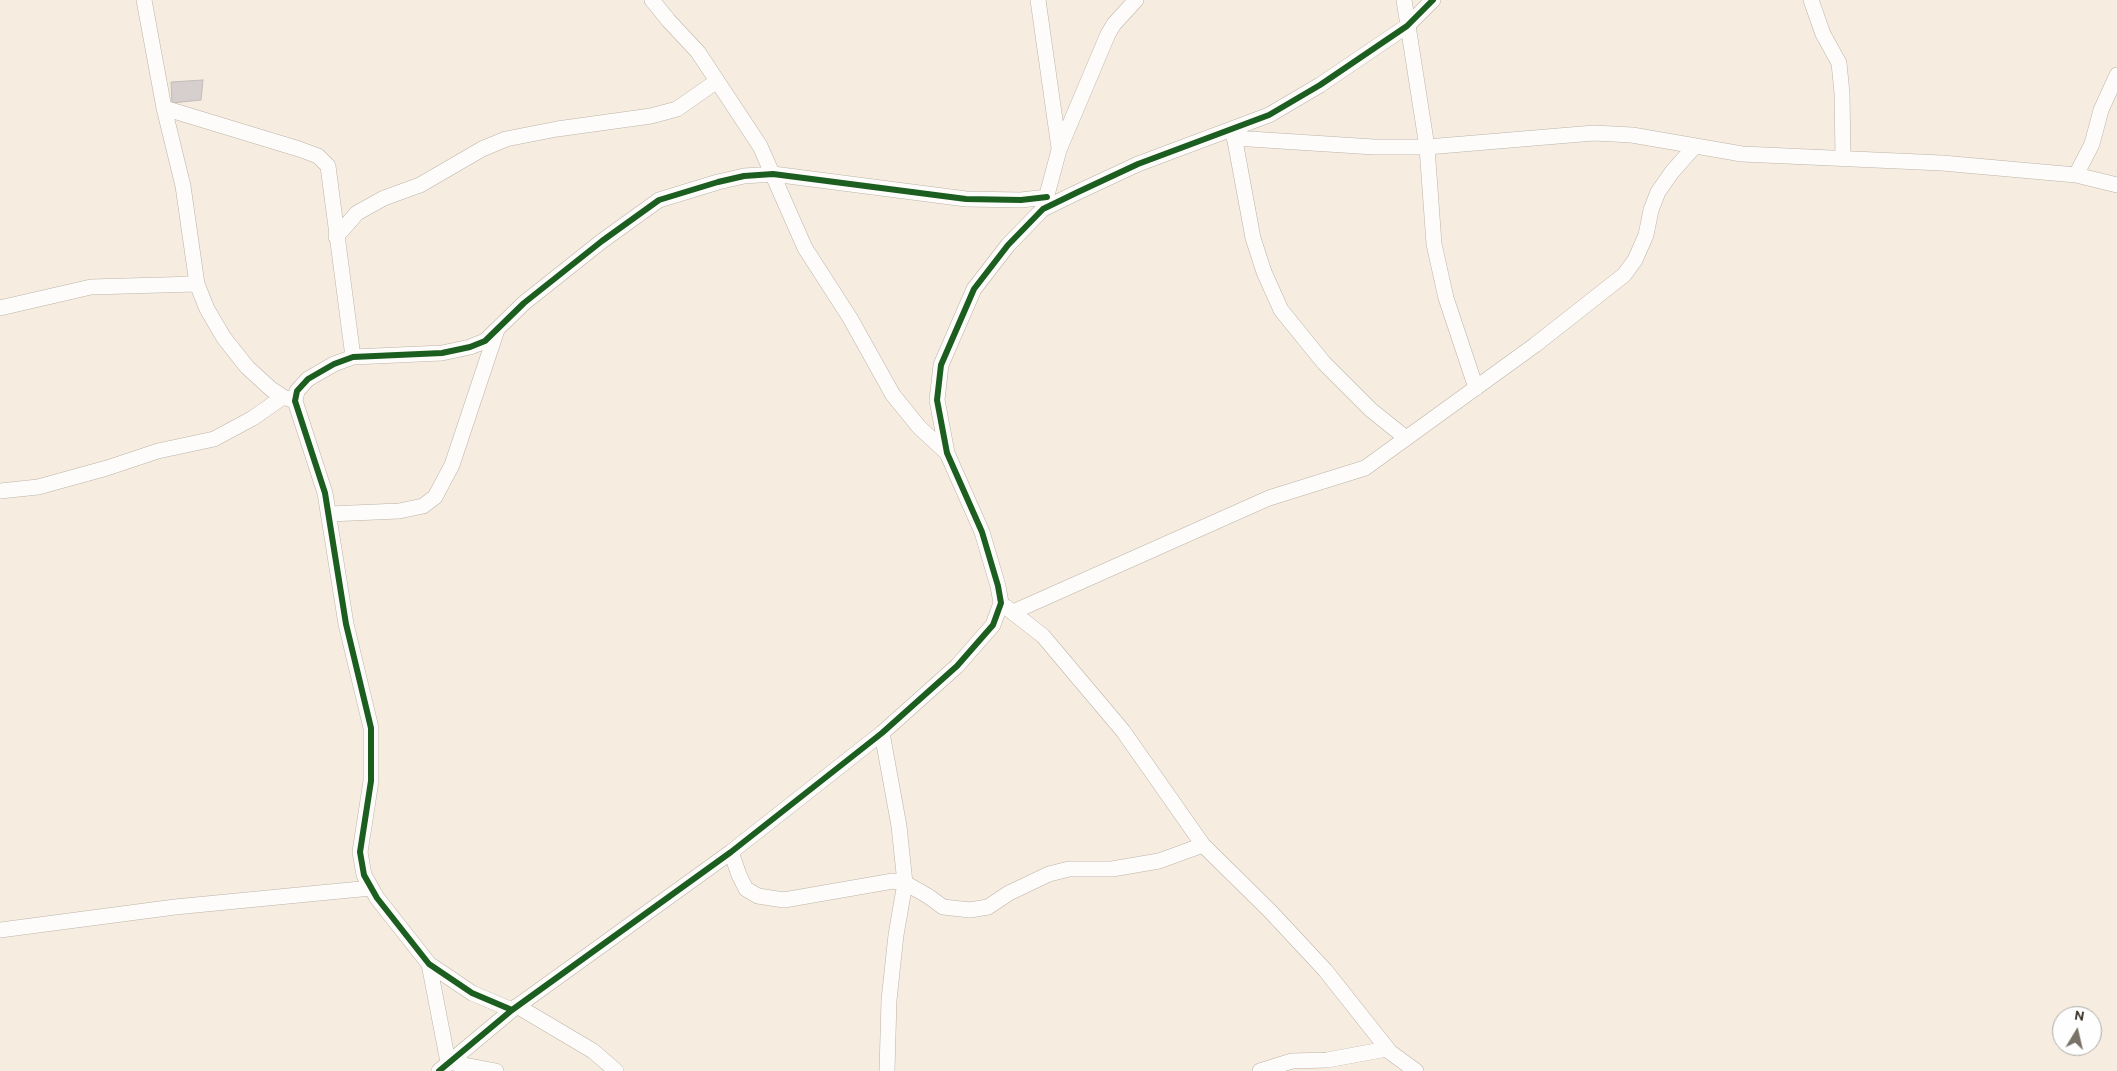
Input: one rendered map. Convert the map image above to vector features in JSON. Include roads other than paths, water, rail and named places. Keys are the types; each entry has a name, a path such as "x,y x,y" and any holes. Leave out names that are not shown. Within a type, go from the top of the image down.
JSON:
{"street":[{"path":"144,0 164,108 183,186 197,284 207,309 224,338 247,367 271,389 289,399 325,493 346,624 371,728 371,781 360,852 364,875 371,888 429,964 472,993 514,1008 593,1051 616,1071"},
{"path":"652,0 669,22 698,52 760,146 774,174 805,248 850,318 893,395 919,427 947,453"},
{"path":"1038,0 1059,150"},
{"path":"1045,204 1059,150 1108,34 1114,24 1136,0"},
{"path":"1404,0 1427,147 1428,178 1437,260 1446,298 1476,388"},
{"path":"1416,1071 1388,1049 1325,970 1270,911 1203,845 1124,731 1043,636 1007,607 982,532 947,453 937,400 941,365 974,289 1008,245 1045,204 1138,164 1233,133 1269,115 1320,85 1407,26 1433,0"},
{"path":"1811,0 1823,34 1839,63 1842,93 1843,158"},
{"path":"2076,175 2092,144 2101,110 2117,75"},
{"path":"336,237 357,213 384,198 420,185 482,149 506,139 557,129 651,116 677,109 717,81"},
{"path":"164,108 318,156 328,166 353,357"},
{"path":"1233,133 1374,147 1427,147 1594,133 1632,135 1742,154 1942,163 2076,175 2117,185"},
{"path":"1233,133 1253,238 1264,272 1280,310 1324,363 1371,410 1406,438"},
{"path":"444,1066 514,1008 731,852 882,733 957,666 1007,607 1269,498 1365,468 1535,345 1624,275 1635,260 1646,235 1651,210 1658,192 1672,172 1695,146"},
{"path":"0,491 38,487 158,451 214,440 289,399 308,379 334,364 353,357 442,353 470,347 485,341 524,303 602,241 659,200 718,182 744,176 774,174 966,199 1021,200 1045,204"},
{"path":"0,308 91,287 197,284"},
{"path":"329,514 399,511 423,506 435,497 452,465 498,328"},
{"path":"882,733 899,826 906,883 896,935 889,1000 886,1071"},
{"path":"731,852 746,889 758,896 784,900 893,881 906,883 943,907 970,910 988,907 1009,893 1049,874 1069,869 1112,868 1159,860 1203,845"},
{"path":"0,930 175,907 371,888"},
{"path":"429,964 444,1066"},
{"path":"1260,1071 1292,1061 1327,1060 1388,1049"},
{"path":"444,1066 496,1071"}]}
